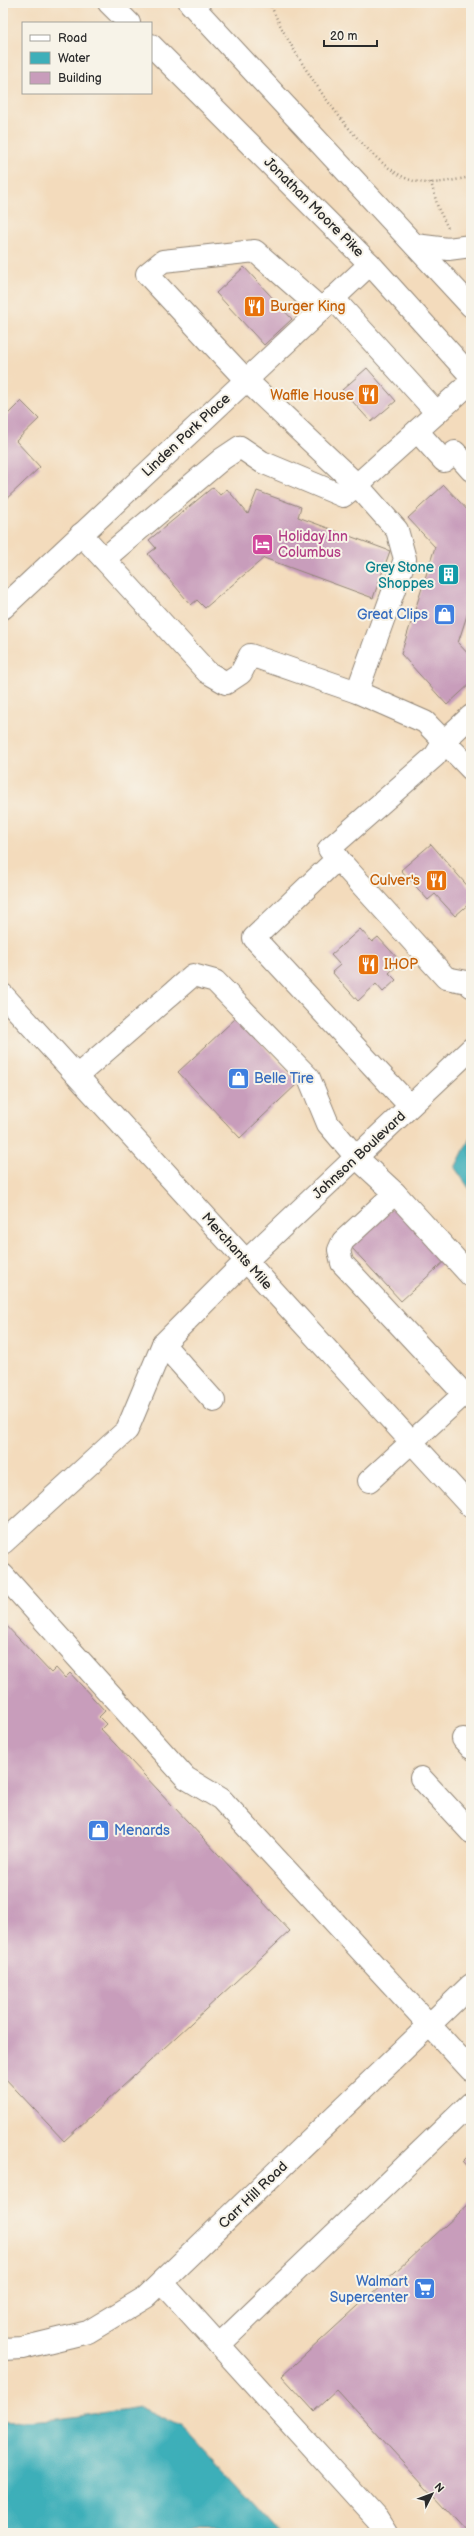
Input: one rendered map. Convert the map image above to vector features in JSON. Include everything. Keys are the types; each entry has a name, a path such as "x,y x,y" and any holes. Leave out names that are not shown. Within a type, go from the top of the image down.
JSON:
{"main road":[{"path":"109,3 128,22"},
{"path":"190,3 471,306"},
{"name":"Jonathan Moore Pike","path":"152,45 370,264 471,376"},
{"path":"415,245 466,247"},
{"path":"357,692 405,559 397,530 357,485 245,379 148,274 163,261 255,251 327,303 437,413"},
{"name":"Linden Park Place","path":"3,608 245,379 370,264"},
{"path":"104,559 222,459 240,447 262,462 343,496 471,382"},
{"path":"417,431 444,461 455,452 471,470"},
{"path":"81,534 207,672 226,683 241,673 250,655 357,692 425,722 445,740 471,769"},
{"path":"471,716 445,740 435,756 329,849 446,978 467,982 471,986"},
{"path":"338,858 254,938 410,1106"},
{"path":"78,1076 193,975 215,981 309,1078 328,1124 356,1157 395,1193 471,1276"},
{"name":"Merchants Mile","path":"3,995 471,1507"},
{"name":"Johnson Boulevard","path":"163,1344 246,1261 471,1049"},
{"path":"369,1481 411,1441 467,1398 342,1263 340,1250 343,1241 395,1193"},
{"path":"3,1543 127,1430 163,1344 214,1401"},
{"path":"3,1575 186,1778 221,1799 471,2070"},
{"path":"421,1778 471,1832"},
{"name":"Carr Hill Road","path":"3,2349 22,2348 88,2332 146,2297 471,1985"},
{"path":"219,2345 471,2103"},
{"path":"162,2282 377,2519 386,2533"}],"path":[{"path":"270,3 309,76 335,112 380,160 398,176 415,182 431,182 471,176"},
{"path":"431,182 438,208 452,235 466,247"}],"water":[{"path":"471,1136 471,1191 455,1168"},
{"path":"141,2407 183,2427 279,2533 3,2533 3,2422 58,2419"}],"building":[{"name":"Burger King","path":"244,267 292,319 264,345 216,293"},
{"name":"Waffle House","path":"367,368 396,401 371,422 342,390"},
{"path":"21,401 39,419 16,441 40,467 3,502 3,419"},
{"name":"Grey Stone Shoppes","path":"444,485 471,514 471,603 458,643 471,657 471,683 447,705 401,654 435,547 408,518"},
{"name":"Holiday Inn Columbus","path":"213,487 220,495 227,489 248,514 257,491 301,507 298,517 390,551 373,598 264,558 205,608 197,600 191,605 148,554 156,548 149,540"},
{"name":"Culver's","path":"431,844 471,890 471,902 455,916 435,894 428,900 401,870"},
{"name":"IHOP","path":"360,929 372,942 378,937 401,962 389,973 396,980 383,992 376,984 358,1001 332,972 340,965 331,955"},
{"name":"Belle Tire","path":"236,1018 298,1083 240,1138 178,1072"},
{"path":"397,1204 448,1258 401,1301 351,1247"},
{"name":"Menards","path":"3,1622 51,1673 56,1668 65,1678 70,1673 105,1711 99,1717 106,1724 101,1729 290,1931 64,2141 3,2076"},
{"path":"471,2153 471,2172 462,2162"},
{"name":"Walmart Supercenter","path":"471,2202 471,2533 468,2533 337,2390 314,2411 282,2376"}],"place":[{"name":"Burger King","path":"254,306"},
{"name":"Waffle House","path":"369,395"},
{"name":"Holiday Inn Columbus","path":"262,544"},
{"name":"Grey Stone Shoppes","path":"449,575"},
{"name":"Great Clips","path":"444,614"},
{"name":"Culver's","path":"436,880"},
{"name":"IHOP","path":"369,964"},
{"name":"Belle Tire","path":"238,1078"},
{"name":"Menards","path":"99,1830"},
{"name":"Walmart Supercenter","path":"424,2289"}]}
